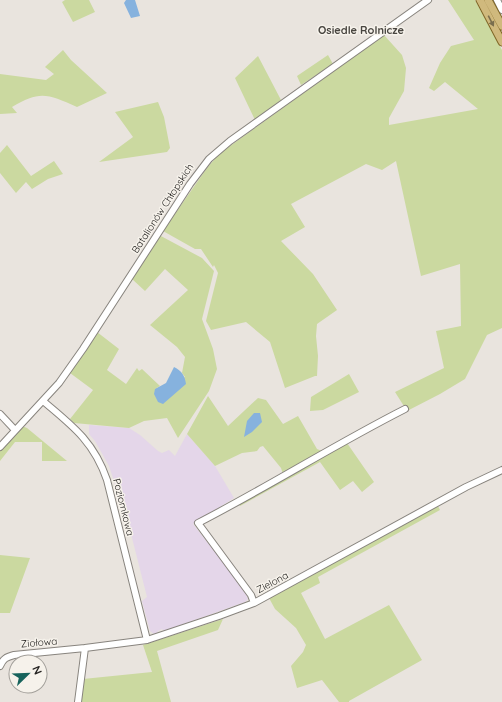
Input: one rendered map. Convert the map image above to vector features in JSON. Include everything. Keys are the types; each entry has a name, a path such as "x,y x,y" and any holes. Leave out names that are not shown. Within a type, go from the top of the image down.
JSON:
{"main road":[{"path":"480,0 502,42"},
{"path":"488,0 502,26"}],"street":[{"name":"Batalionów Chłopskich","path":"0,447 59,384 190,184 208,159 230,141 428,0"},
{"path":"497,0 502,10"},
{"name":"Poziomkowa","path":"43,401 83,436 102,465 109,487 147,640"},
{"path":"254,603 251,595 198,523 290,473 318,455 405,409"},
{"path":"0,414 15,430"},
{"name":"Zielona","path":"85,648 147,640 254,603 466,487 502,470"},
{"path":"78,702 85,648"},
{"name":"Ziołowa","path":"0,666 7,656 85,648"}],"shaded area":[{"path":"89,425 129,428 140,435 158,451 162,453 169,450 175,456 187,434 215,466 234,498 193,524 245,590 248,599 245,602 164,631 162,629 154,634 150,631 142,601 147,597 129,526 109,466 95,441 89,434"}],"green space":[{"path":"65,0 89,0 95,12 73,22 62,2"},
{"path":"448,0 475,0 502,50 502,328 487,335 465,379 407,411 395,392 444,368 436,331 461,326 460,264 421,276 396,161 382,170 366,164 291,204 305,227 281,241 313,274 337,310 317,324 317,376 285,388 270,342 246,322 211,330 206,321 218,273 214,265 213,267 201,249 195,249 163,231 207,168 219,154 384,35 402,55 406,68 404,91 389,118 389,125 478,109 445,82 434,91 429,88 440,63 451,46 474,40"},
{"path":"63,50 71,60 107,93 77,107 59,99 37,96 12,107 17,113 0,114 0,74 46,80 54,74 45,67"},
{"path":"328,55 333,64 301,85 297,76"},
{"path":"258,56 281,100 255,120 235,78"},
{"path":"158,102 164,117 170,148 167,152 99,162 133,137 115,112"},
{"path":"7,145 31,176 54,161 63,174 48,179 32,189 26,182 16,193 0,173 0,153"},
{"path":"159,235 202,258 214,271 202,319 213,349 217,369 209,391 178,438 167,418 144,421 129,428 74,423 70,419 93,390 70,373 97,332 119,349 107,370 126,384 137,368 139,371 142,369 160,386 155,389 185,377 182,373 185,357 177,347 150,325 188,290 165,269 145,291 132,279"},
{"path":"349,374 359,392 323,410 310,411 311,397"},
{"path":"208,396 228,426 258,398 266,400 283,424 298,416 317,449 322,451 283,474 281,468 263,446 257,451 242,453 215,466 187,434"},
{"path":"22,426 27,428 67,461 42,461 42,442 15,442 0,461 0,450"},
{"path":"347,443 374,482 362,492 353,481 340,490 320,462 240,506 239,504"},
{"path":"438,506 440,510 318,577 320,583 301,593 325,639 389,605 422,660 349,702 339,702 322,680 297,688 291,666 303,652 306,645 296,628 275,609 269,598"},
{"path":"0,555 30,558 10,613 0,613"},
{"path":"223,619 218,630 157,651 171,702 80,702 83,679 152,672 143,645"}],"water":[{"path":"126,0 135,0 140,16 131,18 124,3"},
{"path":"174,367 183,374 186,384 163,404 158,402 154,394 155,389 166,383"},
{"path":"254,413 260,413 262,422 252,432 244,437 247,421"}],"district":[{"name":"Osiedle Rolnicze","path":"361,30"}]}
